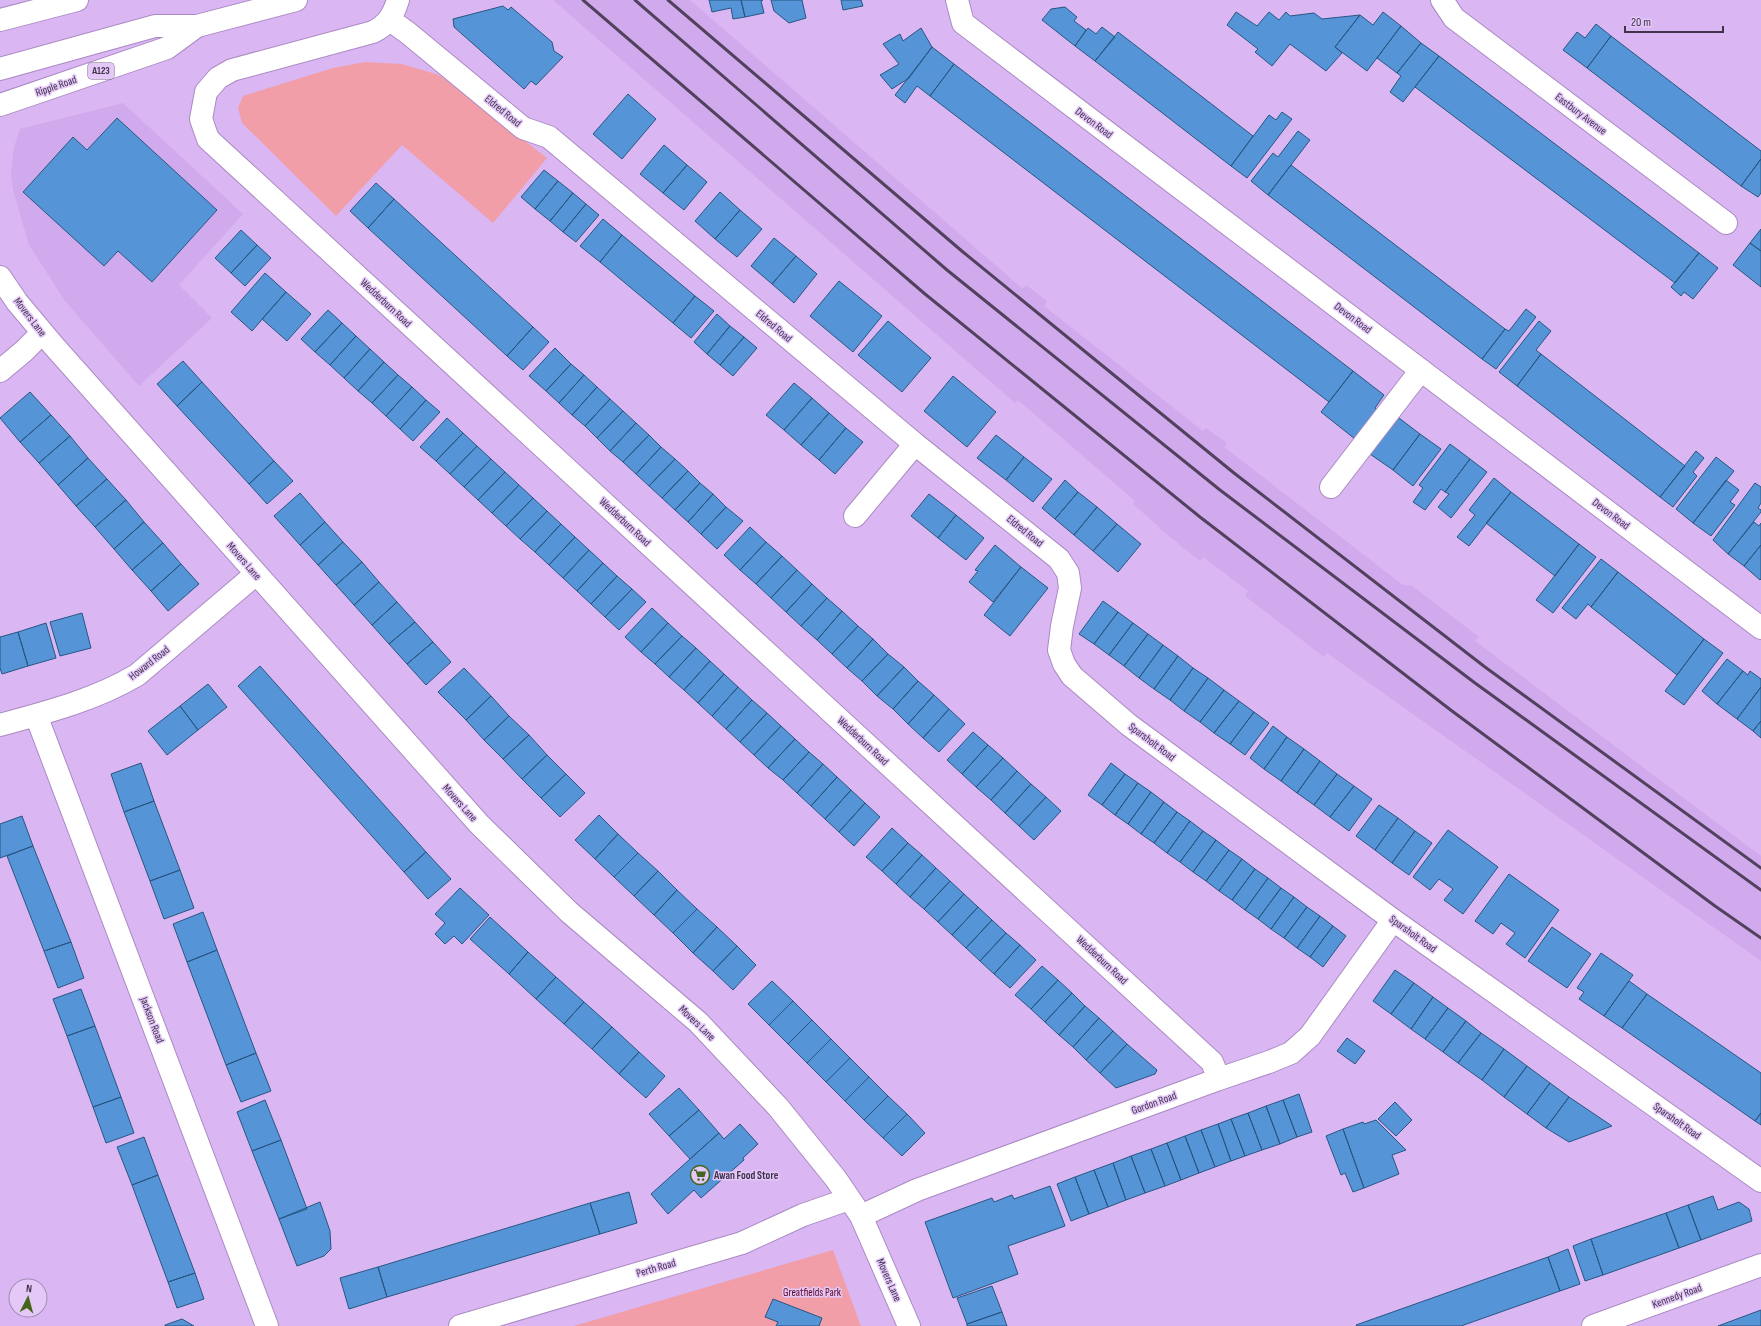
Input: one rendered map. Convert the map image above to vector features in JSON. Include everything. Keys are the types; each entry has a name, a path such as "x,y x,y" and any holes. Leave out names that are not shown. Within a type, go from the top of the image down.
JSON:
{"street":[{"path":"0,20 77,0"},
{"name":"Ripple Road","path":"0,69 155,26 197,26 296,0"},
{"path":"390,20 398,0"},
{"name":"Devon Road","path":"956,0 963,23 1761,628"},
{"name":"Eastbury Avenue","path":"1442,0 1454,18 1726,223"},
{"name":"Eldred Road","path":"390,20 408,33 523,128 549,137 915,444 1059,558 1068,573 1070,588 1062,626 1059,650 1064,664 1072,676"},
{"name":"Wedderburn Road","path":"390,20 382,28 373,32 232,70 218,78 206,92 201,119 208,139 1212,1062 1219,1078"},
{"name":"Ripple Road","path":"0,105 167,48 197,26"},
{"name":"Movers Lane","path":"0,277 42,333 479,824 569,912 698,1022 778,1107 836,1179 855,1207 909,1326"},
{"path":"0,372 42,333"},
{"path":"1331,487 1421,370"},
{"path":"854,516 915,444"},
{"name":"Howard Road","path":"0,725 79,702 110,689 137,675 256,574"},
{"name":"Sparsholt Road","path":"1072,676 1129,725 1394,920 1761,1181"},
{"name":"Jackson Road","path":"36,715 267,1326"},
{"name":"Gordon Road","path":"855,1207 917,1190 1219,1078 1270,1062 1291,1053 1310,1036 1394,920"},
{"name":"Perth Road","path":"460,1326 742,1243 803,1215 855,1207"},
{"name":"Kennedy Road","path":"1593,1326 1761,1265"}],"shaded area":[{"path":"553,0 690,0 1023,289 1026,285 1047,301 1044,306 1203,431 1206,428 1227,443 1224,447 1403,585 1411,585 1479,637 1475,641 1761,856 1761,961 1327,653 1324,657 1245,596 1248,591 1203,557 1200,561 1161,530 1133,504 1135,501 1018,400 1015,403"},
{"path":"123,103 243,214 179,285 212,318 139,386 65,301 29,245 13,190 11,174 14,147 20,129"}],"green space":[{"path":"365,62 402,64 439,75 547,158 493,223 402,145 336,216 242,123 238,108 243,96 333,68"},
{"name":"Greatfields Park","path":"833,1250 861,1326 574,1326"}],"building":[{"path":"709,0 741,0 745,17 733,19 731,8 712,12"},
{"path":"741,0 763,0 761,1 764,13 745,17"},
{"path":"771,0 802,0 806,18 789,23 774,11"},
{"path":"841,0 861,0 863,6 843,10"},
{"path":"503,6 508,10 511,7 552,42 554,51 563,57 536,85 531,81 524,89 454,27 453,19"},
{"path":"1065,7 1077,17 1074,21 1086,30 1075,46 1042,20 1051,9"},
{"path":"1236,12 1257,26 1269,12 1279,20 1286,12 1290,16 1314,13 1322,19 1360,15 1335,47 1342,53 1326,71 1290,44 1272,66 1255,52 1258,49 1227,25"},
{"path":"1383,12 1401,26 1367,71 1335,47 1360,15 1373,25"},
{"path":"1596,24 1611,36 1587,68 1563,50 1577,32 1585,38"},
{"path":"1401,26 1421,43 1397,73 1377,58"},
{"path":"1102,27 1115,37 1095,61 1075,46 1088,28 1096,34"},
{"path":"921,28 932,47 909,78 892,89 880,75 899,64 883,44 900,34 903,41"},
{"path":"1118,32 1253,136 1231,166 1095,61"},
{"path":"1611,36 1761,151 1761,159 1741,186 1587,68"},
{"path":"1421,43 1439,56 1403,102 1390,92 1401,76 1397,73"},
{"path":"932,47 954,64 930,96 917,86 905,103 895,95"},
{"path":"1439,56 1699,253 1675,283 1415,87"},
{"path":"954,64 1353,371 1329,402 930,96"},
{"path":"628,94 656,119 622,159 593,134"},
{"path":"1282,112 1292,119 1247,178 1231,166 1269,115 1276,120"},
{"path":"117,118 217,210 152,282 118,251 104,266 23,192 73,137 87,150"},
{"path":"1298,131 1310,140 1268,195 1251,181 1273,153 1278,157"},
{"path":"664,145 687,165 663,193 640,174"},
{"path":"1761,159 1761,193 1758,197 1741,186"},
{"path":"687,165 707,182 684,210 663,193"},
{"path":"1291,165 1505,329 1482,359 1268,195"},
{"path":"544,170 558,181 535,209 521,197"},
{"path":"558,181 573,193 550,221 535,209"},
{"path":"376,183 394,199 368,228 350,211"},
{"path":"720,192 740,210 715,239 695,221"},
{"path":"573,193 586,204 563,232 550,221"},
{"path":"394,199 533,327 507,356 368,228"},
{"path":"586,204 599,215 576,242 563,232"},
{"path":"740,210 762,229 737,257 715,239"},
{"path":"603,219 622,235 600,262 580,246"},
{"path":"1761,229 1761,251 1750,243"},
{"path":"241,230 257,245 231,273 215,258"},
{"path":"622,235 695,296 673,323 600,262"},
{"path":"774,238 796,256 772,284 751,266"},
{"path":"1750,243 1761,251 1761,287 1733,265"},
{"path":"257,245 271,258 245,286 231,273"},
{"path":"1699,253 1718,268 1693,299 1684,292 1681,296 1671,287"},
{"path":"796,256 817,274 794,303 772,284"},
{"path":"265,273 286,292 252,331 231,312"},
{"path":"839,281 882,316 853,352 810,316"},
{"path":"286,292 311,314 287,341 262,319"},
{"path":"695,296 714,311 691,338 673,323"},
{"path":"1526,309 1536,317 1496,369 1482,359 1505,329 1509,331"},
{"path":"328,310 342,323 315,352 301,339"},
{"path":"717,314 730,326 707,354 694,342"},
{"path":"888,321 931,358 902,392 858,355"},
{"path":"1539,321 1551,331 1536,350 1541,354 1517,386 1499,372"},
{"path":"342,323 356,336 330,365 315,352"},
{"path":"730,326 744,337 720,365 707,354"},
{"path":"533,327 549,342 523,370 507,356"},
{"path":"356,336 370,349 344,378 330,365"},
{"path":"744,337 757,348 733,376 720,365"},
{"path":"555,348 571,364 546,391 529,376"},
{"path":"370,349 384,362 358,391 344,378"},
{"path":"1541,354 1685,466 1660,497 1517,386"},
{"path":"183,361 202,382 177,406 157,384"},
{"path":"384,362 398,375 372,403 358,391"},
{"path":"571,364 584,375 559,403 546,391"},
{"path":"1353,371 1384,395 1375,408 1382,414 1355,439 1321,412"},
{"path":"398,375 412,387 386,416 372,403"},
{"path":"584,375 597,387 572,415 559,403"},
{"path":"953,376 996,412 967,447 924,411"},
{"path":"202,382 274,461 249,484 177,406"},
{"path":"794,383 812,398 784,430 766,415"},
{"path":"412,387 426,400 400,429 386,416"},
{"path":"597,387 610,399 585,426 572,415"},
{"path":"30,392 51,415 20,442 0,418"},
{"path":"812,398 829,413 801,445 784,430"},
{"path":"610,399 623,411 597,438 585,426"},
{"path":"426,400 440,412 413,441 400,429"},
{"path":"623,411 636,423 610,451 597,438"},
{"path":"829,413 846,428 819,460 801,445"},
{"path":"51,415 70,436 39,463 20,442"},
{"path":"1395,415 1420,434 1393,470 1367,452"},
{"path":"447,418 463,433 436,461 420,447"},
{"path":"636,423 649,435 623,462 610,451"},
{"path":"846,428 863,442 835,474 819,460"},
{"path":"463,433 477,446 450,474 436,461"},
{"path":"1420,434 1441,449 1413,486 1393,470"},
{"path":"649,435 661,447 636,474 623,462"},
{"path":"996,435 1024,457 1006,480 977,458"},
{"path":"70,436 88,458 58,485 39,463"},
{"path":"1450,444 1470,459 1445,492 1441,489 1425,510 1413,502 1423,488 1419,485"},
{"path":"477,446 491,459 464,487 450,474"},
{"path":"661,447 675,459 649,486 636,474"},
{"path":"1696,451 1704,458 1693,472 1697,476 1673,507 1660,497"},
{"path":"1024,457 1052,479 1033,502 1006,480"},
{"path":"1716,457 1734,471 1693,523 1676,509"},
{"path":"88,458 107,479 76,506 58,485"},
{"path":"491,459 505,472 478,500 464,487"},
{"path":"675,459 688,471 662,498 649,486"},
{"path":"1470,459 1487,472 1451,518 1438,507 1449,494 1445,492"},
{"path":"274,461 293,481 267,504 249,484"},
{"path":"688,471 700,483 675,510 662,498"},
{"path":"505,472 519,485 492,513 478,500"},
{"path":"1494,478 1511,492 1469,546 1457,537 1475,515 1469,510"},
{"path":"107,479 126,500 95,527 76,506"},
{"path":"1065,480 1078,492 1055,519 1042,508"},
{"path":"1726,480 1739,490 1730,502 1735,505 1711,536 1693,523"},
{"path":"700,483 713,494 688,522 675,510"},
{"path":"1755,483 1761,487 1761,503 1758,508 1761,512 1728,554 1713,540"},
{"path":"519,485 533,498 506,526 492,513"},
{"path":"1078,492 1097,507 1074,535 1055,519"},
{"path":"1511,492 1579,544 1555,576 1486,523"},
{"path":"300,493 325,522 300,545 274,516"},
{"path":"713,494 726,507 701,534 688,522"},
{"path":"929,494 956,515 938,538 911,516"},
{"path":"533,498 547,511 520,539 506,526"},
{"path":"126,500 144,522 114,549 95,527"},
{"path":"726,507 743,521 717,549 701,534"},
{"path":"1097,507 1117,524 1093,551 1074,535"},
{"path":"547,511 561,524 535,552 520,539"},
{"path":"956,515 984,538 966,560 938,538"},
{"path":"144,522 163,543 132,570 114,549"},
{"path":"325,522 343,542 318,565 300,545"},
{"path":"1754,522 1759,526 1761,523 1761,545 1744,566 1728,554"},
{"path":"561,524 575,537 549,565 535,552"},
{"path":"1117,524 1141,544 1118,572 1093,551"},
{"path":"750,527 766,542 740,570 724,555"},
{"path":"575,537 589,550 563,578 549,565"},
{"path":"343,542 362,562 336,585 318,565"},
{"path":"766,542 782,556 756,584 740,570"},
{"path":"163,543 181,564 151,591 132,570"},
{"path":"1579,544 1596,557 1553,613 1536,600"},
{"path":"995,545 1021,567 993,602 969,582 978,571 975,570"},
{"path":"1761,545 1761,579 1760,580 1744,566"},
{"path":"589,550 603,563 577,591 563,578"},
{"path":"782,556 797,570 771,598 756,584"},
{"path":"1601,559 1618,572 1591,607 1588,604 1576,619 1562,608"},
{"path":"362,562 379,582 354,605 336,585"},
{"path":"603,563 617,576 591,604 577,591"},
{"path":"181,564 199,584 168,611 151,591"},
{"path":"1021,567 1048,588 1010,636 984,615"},
{"path":"797,570 812,584 786,612 771,598"},
{"path":"1618,572 1704,639 1677,675 1591,607"},
{"path":"617,576 632,589 605,617 591,604"},
{"path":"379,582 397,602 372,625 354,605"},
{"path":"812,584 827,598 801,626 786,612"},
{"path":"632,589 646,602 619,630 605,617"},
{"path":"827,598 842,611 817,640 801,626"},
{"path":"1103,601 1118,612 1094,644 1079,634"},
{"path":"397,602 415,622 389,644 372,625"},
{"path":"652,608 668,623 641,652 625,637"},
{"path":"842,611 858,626 832,654 817,640"},
{"path":"1118,612 1133,623 1109,655 1094,644"},
{"path":"82,613 91,648 60,656 50,622"},
{"path":"415,622 433,642 407,664 389,644"},
{"path":"46,623 56,658 28,666 18,632"},
{"path":"668,623 682,636 655,664 641,652"},
{"path":"1133,623 1148,634 1124,666 1109,655"},
{"path":"858,626 873,639 847,668 832,654"},
{"path":"18,632 28,666 2,674 0,668 0,637"},
{"path":"1148,634 1163,645 1139,678 1124,666"},
{"path":"682,636 696,648 669,677 655,664"},
{"path":"873,639 888,654 862,681 847,668"},
{"path":"1704,639 1723,653 1684,705 1665,691"},
{"path":"433,642 451,662 426,685 407,664"},
{"path":"1163,645 1178,656 1154,689 1139,678"},
{"path":"696,648 710,661 684,690 669,677"},
{"path":"888,654 904,667 877,696 862,681"},
{"path":"1178,656 1193,668 1170,700 1154,689"},
{"path":"1727,659 1743,671 1717,704 1702,691"},
{"path":"710,661 724,674 698,703 684,690"},
{"path":"260,666 426,852 404,872 238,686"},
{"path":"904,667 918,681 893,709 877,696"},
{"path":"464,668 491,696 466,720 438,692"},
{"path":"1193,668 1208,678 1184,711 1170,700"},
{"path":"1743,671 1748,675 1750,671 1761,679 1761,687 1737,719 1717,704"},
{"path":"724,674 738,687 712,716 698,703"},
{"path":"1208,678 1224,690 1200,722 1184,711"},
{"path":"918,681 934,695 908,724 893,709"},
{"path":"208,684 227,707 198,730 180,706"},
{"path":"738,687 752,700 726,729 712,716"},
{"path":"1761,687 1761,721 1753,731 1737,719"},
{"path":"1224,690 1239,701 1214,733 1200,722"},
{"path":"934,695 949,709 923,738 908,724"},
{"path":"491,696 509,716 484,740 466,720"},
{"path":"752,700 767,713 740,742 726,729"},
{"path":"1239,701 1254,712 1230,744 1214,733"},
{"path":"180,706 198,730 167,755 148,731"},
{"path":"949,709 965,724 939,752 923,738"},
{"path":"1254,712 1269,723 1245,755 1230,744"},
{"path":"767,713 781,726 754,755 740,742"},
{"path":"509,716 529,735 503,759 484,740"},
{"path":"1761,721 1761,738 1753,731"},
{"path":"781,726 795,739 768,768 754,755"},
{"path":"1273,726 1287,737 1264,769 1250,758"},
{"path":"973,732 988,745 962,774 947,760"},
{"path":"529,735 547,755 522,779 503,759"},
{"path":"1287,737 1304,749 1281,781 1264,769"},
{"path":"795,739 809,752 783,780 768,768"},
{"path":"988,745 1003,758 976,787 962,774"},
{"path":"1304,749 1320,761 1297,793 1281,781"},
{"path":"809,752 823,764 797,793 783,780"},
{"path":"547,755 566,774 541,798 522,779"},
{"path":"1003,758 1017,771 991,800 976,787"},
{"path":"1320,761 1337,774 1314,805 1297,793"},
{"path":"141,763 154,801 124,812 111,774"},
{"path":"1111,763 1125,774 1102,805 1088,795"},
{"path":"823,764 837,777 811,806 797,793"},
{"path":"1017,771 1031,784 1005,813 991,800"},
{"path":"566,774 585,793 560,817 541,798"},
{"path":"1125,774 1138,783 1115,815 1102,805"},
{"path":"1337,774 1354,786 1330,817 1314,805"},
{"path":"837,777 851,790 825,819 811,806"},
{"path":"1138,783 1151,792 1128,824 1115,815"},
{"path":"1031,784 1046,797 1019,826 1005,813"},
{"path":"1354,786 1372,799 1349,831 1330,817"},
{"path":"851,790 865,803 839,832 825,819"},
{"path":"1151,792 1164,802 1141,834 1128,824"},
{"path":"1046,797 1061,811 1034,840 1019,826"},
{"path":"154,801 180,870 150,881 124,812"},
{"path":"1164,802 1177,812 1154,843 1141,834"},
{"path":"865,803 880,817 854,846 839,832"},
{"path":"1379,805 1398,818 1375,850 1356,836"},
{"path":"1177,812 1190,821 1167,853 1154,843"},
{"path":"599,815 618,834 595,859 575,840"},
{"path":"22,816 33,846 0,858 0,824"},
{"path":"1398,818 1415,831 1392,863 1375,850"},
{"path":"1190,821 1203,831 1180,862 1167,853"},
{"path":"892,828 908,843 882,871 866,857"},
{"path":"1448,830 1498,867 1463,914 1444,900 1453,889 1439,879 1430,890 1413,877"},
{"path":"1203,831 1216,840 1193,872 1180,862"},
{"path":"1415,831 1432,843 1409,875 1392,863"},
{"path":"618,834 638,853 614,877 595,859"},
{"path":"1216,840 1229,850 1206,881 1193,872"},
{"path":"908,843 922,855 896,884 882,871"},
{"path":"33,846 71,942 44,951 7,856"},
{"path":"1229,850 1242,859 1219,891 1206,881"},
{"path":"426,852 451,879 428,899 404,872"},
{"path":"638,853 658,871 634,896 614,877"},
{"path":"922,855 936,868 910,897 896,884"},
{"path":"1242,859 1255,869 1232,900 1219,891"},
{"path":"936,868 950,881 924,909 910,897"},
{"path":"1255,869 1268,878 1245,910 1232,900"},
{"path":"180,870 194,908 164,919 150,881"},
{"path":"658,871 677,890 654,915 634,896"},
{"path":"1509,874 1559,910 1525,958 1506,944 1515,933 1501,923 1493,934 1475,921"},
{"path":"1268,878 1281,888 1258,919 1245,910"},
{"path":"950,881 964,894 938,922 924,909"},
{"path":"460,888 489,915 462,944 454,936 445,944 435,934 445,923 435,914"},
{"path":"1281,888 1294,897 1271,929 1258,919"},
{"path":"677,890 697,909 673,933 654,915"},
{"path":"964,894 978,907 952,935 938,922"},
{"path":"1294,897 1307,907 1284,938 1271,929"},
{"path":"978,907 992,920 966,948 952,935"},
{"path":"1307,907 1320,916 1297,948 1284,938"},
{"path":"697,909 717,927 693,953 673,933"},
{"path":"203,912 217,950 187,962 173,924"},
{"path":"1320,916 1333,926 1310,957 1297,948"},
{"path":"490,917 528,952 509,974 470,939"},
{"path":"992,920 1006,933 980,961 966,948"},
{"path":"1333,926 1346,936 1323,967 1310,957"},
{"path":"717,927 737,946 713,971 693,953"},
{"path":"1552,927 1591,954 1567,988 1528,961"},
{"path":"1006,933 1020,945 994,974 980,961"},
{"path":"71,942 84,978 58,988 44,951"},
{"path":"1020,945 1036,960 1010,988 994,974"},
{"path":"737,946 756,965 733,990 713,971"},
{"path":"217,950 256,1053 226,1065 187,962"},
{"path":"528,952 556,977 536,999 509,974"},
{"path":"1601,953 1633,975 1604,1016 1579,999 1584,992 1577,988"},
{"path":"1042,966 1058,980 1031,1009 1015,995"},
{"path":"1395,970 1414,983 1391,1014 1373,1001"},
{"path":"556,977 584,1002 564,1024 536,999"},
{"path":"1058,980 1072,993 1045,1022 1031,1009"},
{"path":"772,981 793,1001 769,1025 748,1004"},
{"path":"1629,981 1647,994 1622,1028 1604,1016"},
{"path":"1414,983 1433,997 1411,1029 1391,1014"},
{"path":"81,989 95,1026 67,1036 53,999"},
{"path":"1072,993 1085,1006 1059,1035 1045,1022"},
{"path":"1647,994 1761,1073 1761,1113 1755,1121 1622,1028"},
{"path":"1433,997 1448,1008 1425,1039 1411,1029"},
{"path":"793,1001 812,1020 788,1044 769,1025"},
{"path":"584,1002 612,1027 592,1049 564,1024"},
{"path":"1085,1006 1099,1018 1073,1047 1059,1035"},
{"path":"1448,1008 1466,1021 1443,1052 1425,1039"},
{"path":"1099,1018 1113,1031 1086,1060 1073,1047"},
{"path":"812,1020 831,1039 807,1063 788,1044"},
{"path":"1466,1021 1481,1033 1458,1063 1443,1052"},
{"path":"95,1026 121,1097 93,1107 67,1036"},
{"path":"612,1027 639,1052 619,1074 592,1049"},
{"path":"1113,1031 1127,1044 1100,1073 1086,1060"},
{"path":"1481,1033 1504,1049 1482,1080 1458,1063"},
{"path":"1347,1038 1365,1051 1355,1064 1337,1051"},
{"path":"831,1039 850,1058 826,1082 807,1063"},
{"path":"1127,1044 1157,1070 1155,1074 1116,1088 1100,1073"},
{"path":"1504,1049 1527,1066 1504,1097 1482,1080"},
{"path":"639,1052 665,1076 646,1098 619,1074"},
{"path":"256,1053 271,1091 241,1102 226,1065"},
{"path":"850,1058 869,1077 845,1101 826,1082"},
{"path":"1527,1066 1550,1083 1527,1114 1504,1097"},
{"path":"869,1077 888,1096 864,1120 845,1101"},
{"path":"1550,1083 1569,1097 1546,1128 1527,1114"},
{"path":"679,1088 699,1110 669,1136 649,1114"},
{"path":"1299,1094 1312,1132 1297,1137 1283,1100"},
{"path":"888,1096 907,1114 883,1138 864,1120"},
{"path":"121,1097 134,1133 106,1143 93,1107"},
{"path":"1569,1097 1612,1126 1569,1142 1546,1128"},
{"path":"265,1100 281,1140 252,1151 237,1112"},
{"path":"1283,1100 1297,1137 1280,1144 1266,1106"},
{"path":"1395,1102 1412,1120 1396,1136 1378,1119"},
{"path":"1266,1106 1280,1144 1262,1150 1248,1113"},
{"path":"699,1110 719,1133 690,1159 669,1136"},
{"path":"1248,1113 1262,1150 1245,1156 1231,1119"},
{"path":"1761,1113 1761,1125 1755,1121"},
{"path":"907,1114 925,1133 902,1156 883,1138"},
{"path":"1231,1119 1245,1156 1231,1161 1218,1124"},
{"path":"1376,1120 1406,1150 1392,1155 1399,1174 1364,1188 1343,1129 1363,1122 1364,1124"},
{"name":"Awan Food Store","path":"740,1124 758,1144 743,1158 744,1160 701,1198 694,1190 668,1214 651,1194 719,1133 724,1139"},
{"path":"1218,1124 1231,1161 1215,1167 1201,1130"},
{"path":"1343,1129 1364,1188 1353,1192 1345,1173 1341,1175 1326,1136"},
{"path":"1201,1130 1215,1167 1199,1173 1185,1136"},
{"path":"1185,1136 1199,1173 1181,1180 1167,1143"},
{"path":"144,1137 158,1175 132,1185 117,1147"},
{"path":"281,1140 307,1209 279,1219 252,1151"},
{"path":"1167,1143 1181,1180 1165,1186 1151,1149"},
{"path":"1151,1149 1165,1186 1145,1193 1131,1156"},
{"path":"1131,1156 1145,1193 1126,1200 1113,1163"},
{"path":"1113,1163 1126,1200 1108,1207 1094,1170"},
{"path":"1094,1170 1108,1207 1089,1214 1075,1177"},
{"path":"158,1175 195,1273 168,1282 132,1185"},
{"path":"1075,1177 1089,1214 1071,1221 1057,1184"},
{"path":"1050,1186 1065,1226 1008,1246 1018,1274 953,1298 925,1222 992,1198 994,1202 1012,1195 1014,1199"},
{"path":"629,1192 637,1223 600,1234 590,1203"},
{"path":"1713,1196 1718,1210 1739,1202 1749,1209 1752,1221 1701,1240 1688,1205"},
{"path":"320,1202 330,1231 331,1249 324,1256 297,1266 279,1219"},
{"path":"590,1203 600,1234 387,1297 378,1267"},
{"path":"1688,1205 1701,1240 1679,1248 1666,1213"},
{"path":"1666,1213 1679,1248 1603,1275 1591,1239"},
{"path":"1591,1239 1603,1275 1585,1281 1573,1246"},
{"path":"1568,1249 1580,1284 1560,1291 1548,1257"},
{"path":"1548,1257 1560,1291 1461,1326 1356,1325"},
{"path":"378,1267 387,1297 349,1309 340,1278"},
{"path":"195,1273 204,1299 177,1308 168,1282"},
{"path":"992,1286 1002,1312 967,1324 957,1298"},
{"path":"773,1299 822,1318 819,1326 776,1326 778,1322 765,1317"},
{"path":"1761,1310 1761,1326 1718,1326"},
{"path":"1002,1312 1007,1326 967,1326 967,1324"},
{"path":"182,1319 194,1326 165,1326 165,1325"}],"railway":[{"path":"583,0 925,294 1200,517 1452,711 1715,906 1761,938"},
{"path":"635,0 947,270 1220,490 1475,683 1761,890"},
{"path":"668,0 963,252 1234,473 1485,667 1761,868"}],"place":[{"name":"Awan Food Store","path":"700,1175"}]}
